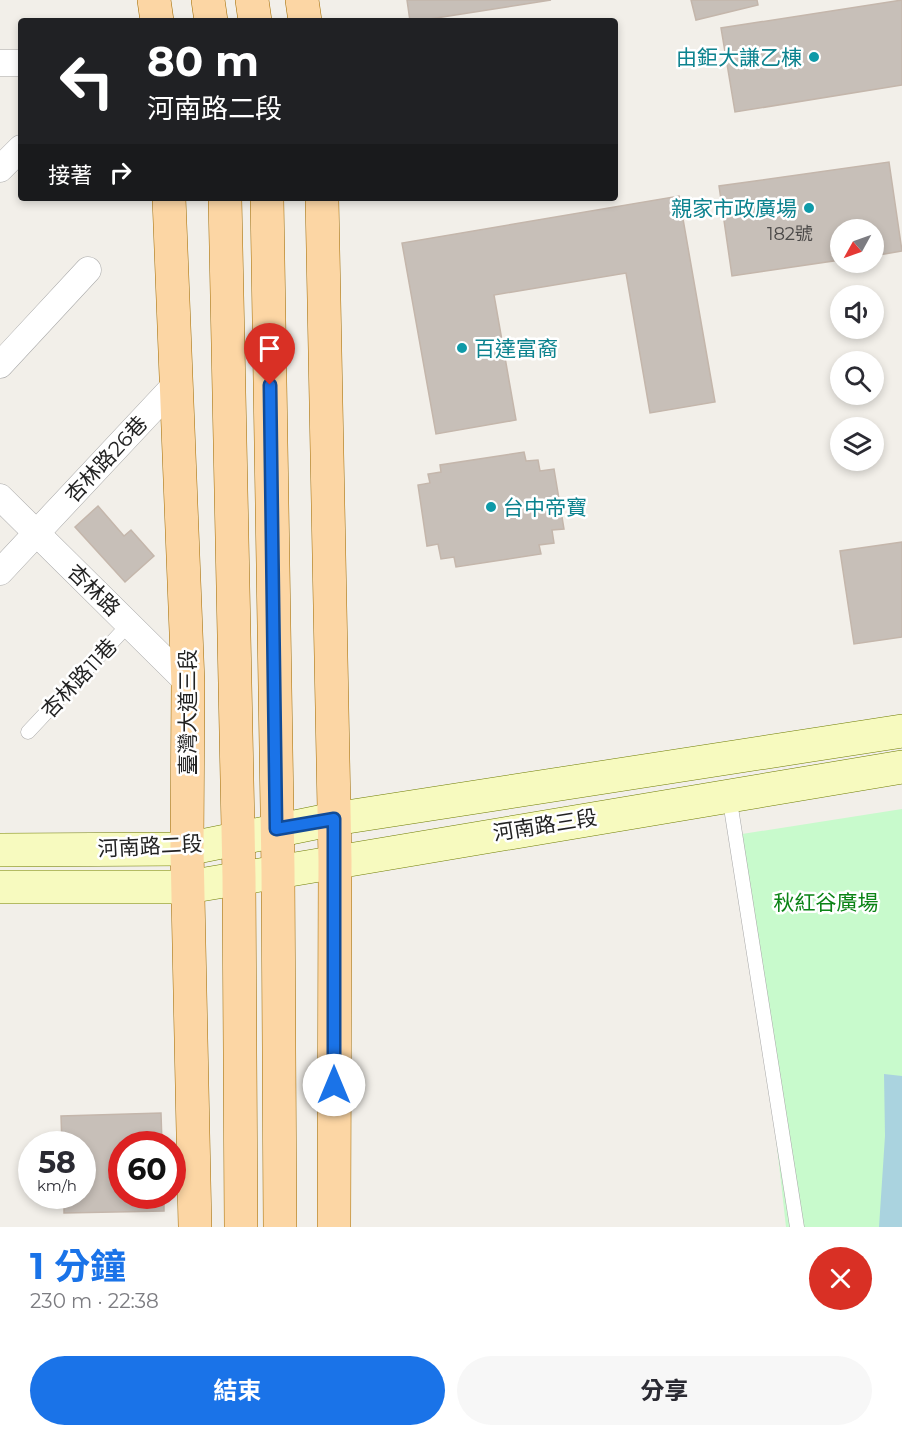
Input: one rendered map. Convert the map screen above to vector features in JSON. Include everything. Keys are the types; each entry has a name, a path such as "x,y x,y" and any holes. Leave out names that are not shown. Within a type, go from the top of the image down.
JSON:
{"main road":[{"path":"154,0 157,18"},
{"path":"208,0 211,18"},
{"path":"252,0 255,18"},
{"path":"302,0 305,18"},
{"name":"臺灣大道三段","path":"169,201 188,683 187,849 195,1227"},
{"path":"225,201 239,877 241,1227"},
{"path":"267,201 276,829 279,870 280,1227"},
{"path":"322,201 335,860 333,1227"}],"street":[{"path":"0,63 18,63"},
{"path":"0,169 18,151"},
{"path":"0,366 88,270"},
{"name":"杏林路26巷","path":"0,572 176,384"},
{"name":"杏林路","path":"0,497 188,683"},
{"name":"河南路三段","path":"334,819 902,731"},
{"name":"河南路三段","path":"188,887 335,860 902,766"},
{"name":"河南路二段","path":"0,850 187,849 334,819"},
{"name":"河南路二段","path":"0,887 188,887"}],"lane":[{"name":"杏林路11巷","path":"28,732 129,624"},
{"path":"729,795 797,1227"}],"green space":[{"name":"秋紅谷廣場","path":"902,809 902,1227 786,1227 742,834"}],"water":[{"path":"884,1074 902,1076 902,1227 879,1227 885,1136"}],"building":[{"path":"407,0 551,0 436,18 410,18"},
{"path":"691,0 757,0 758,5 696,20"},
{"name":"由鉅大謙乙棟","path":"902,0 902,85 735,112 721,28"},
{"name":"親家市政廣場","path":"889,162 902,251 884,254 884,219 830,219 830,261 732,276 719,186"},
{"name":"百達富裔","path":"679,196 715,402 650,413 626,273 494,295 516,420 436,434 402,243"},
{"name":"台中帝寶","path":"524,452 526,461 538,460 540,471 554,469 564,529 552,530 554,543 539,545 541,554 456,567 454,557 441,559 438,544 427,546 418,485 430,483 428,474 441,472 440,465"},
{"path":"98,506 124,536 131,530 154,556 125,582 75,527"},
{"path":"902,542 902,637 854,644 840,551"},
{"path":"161,1113 162,1131 108,1131 108,1209 164,1209 164,1211 64,1213 64,1209 96,1209 96,1131 62,1131 61,1116"}],"place":[{"name":"由鉅大謙乙棟","path":"814,57"},
{"name":"親家市政廣場","path":"809,208"},
{"name":"百達富裔","path":"462,348"},
{"name":"台中帝寶","path":"491,507"}],"route":[{"path":"270,385 276,829 334,819 334,1085"}]}
